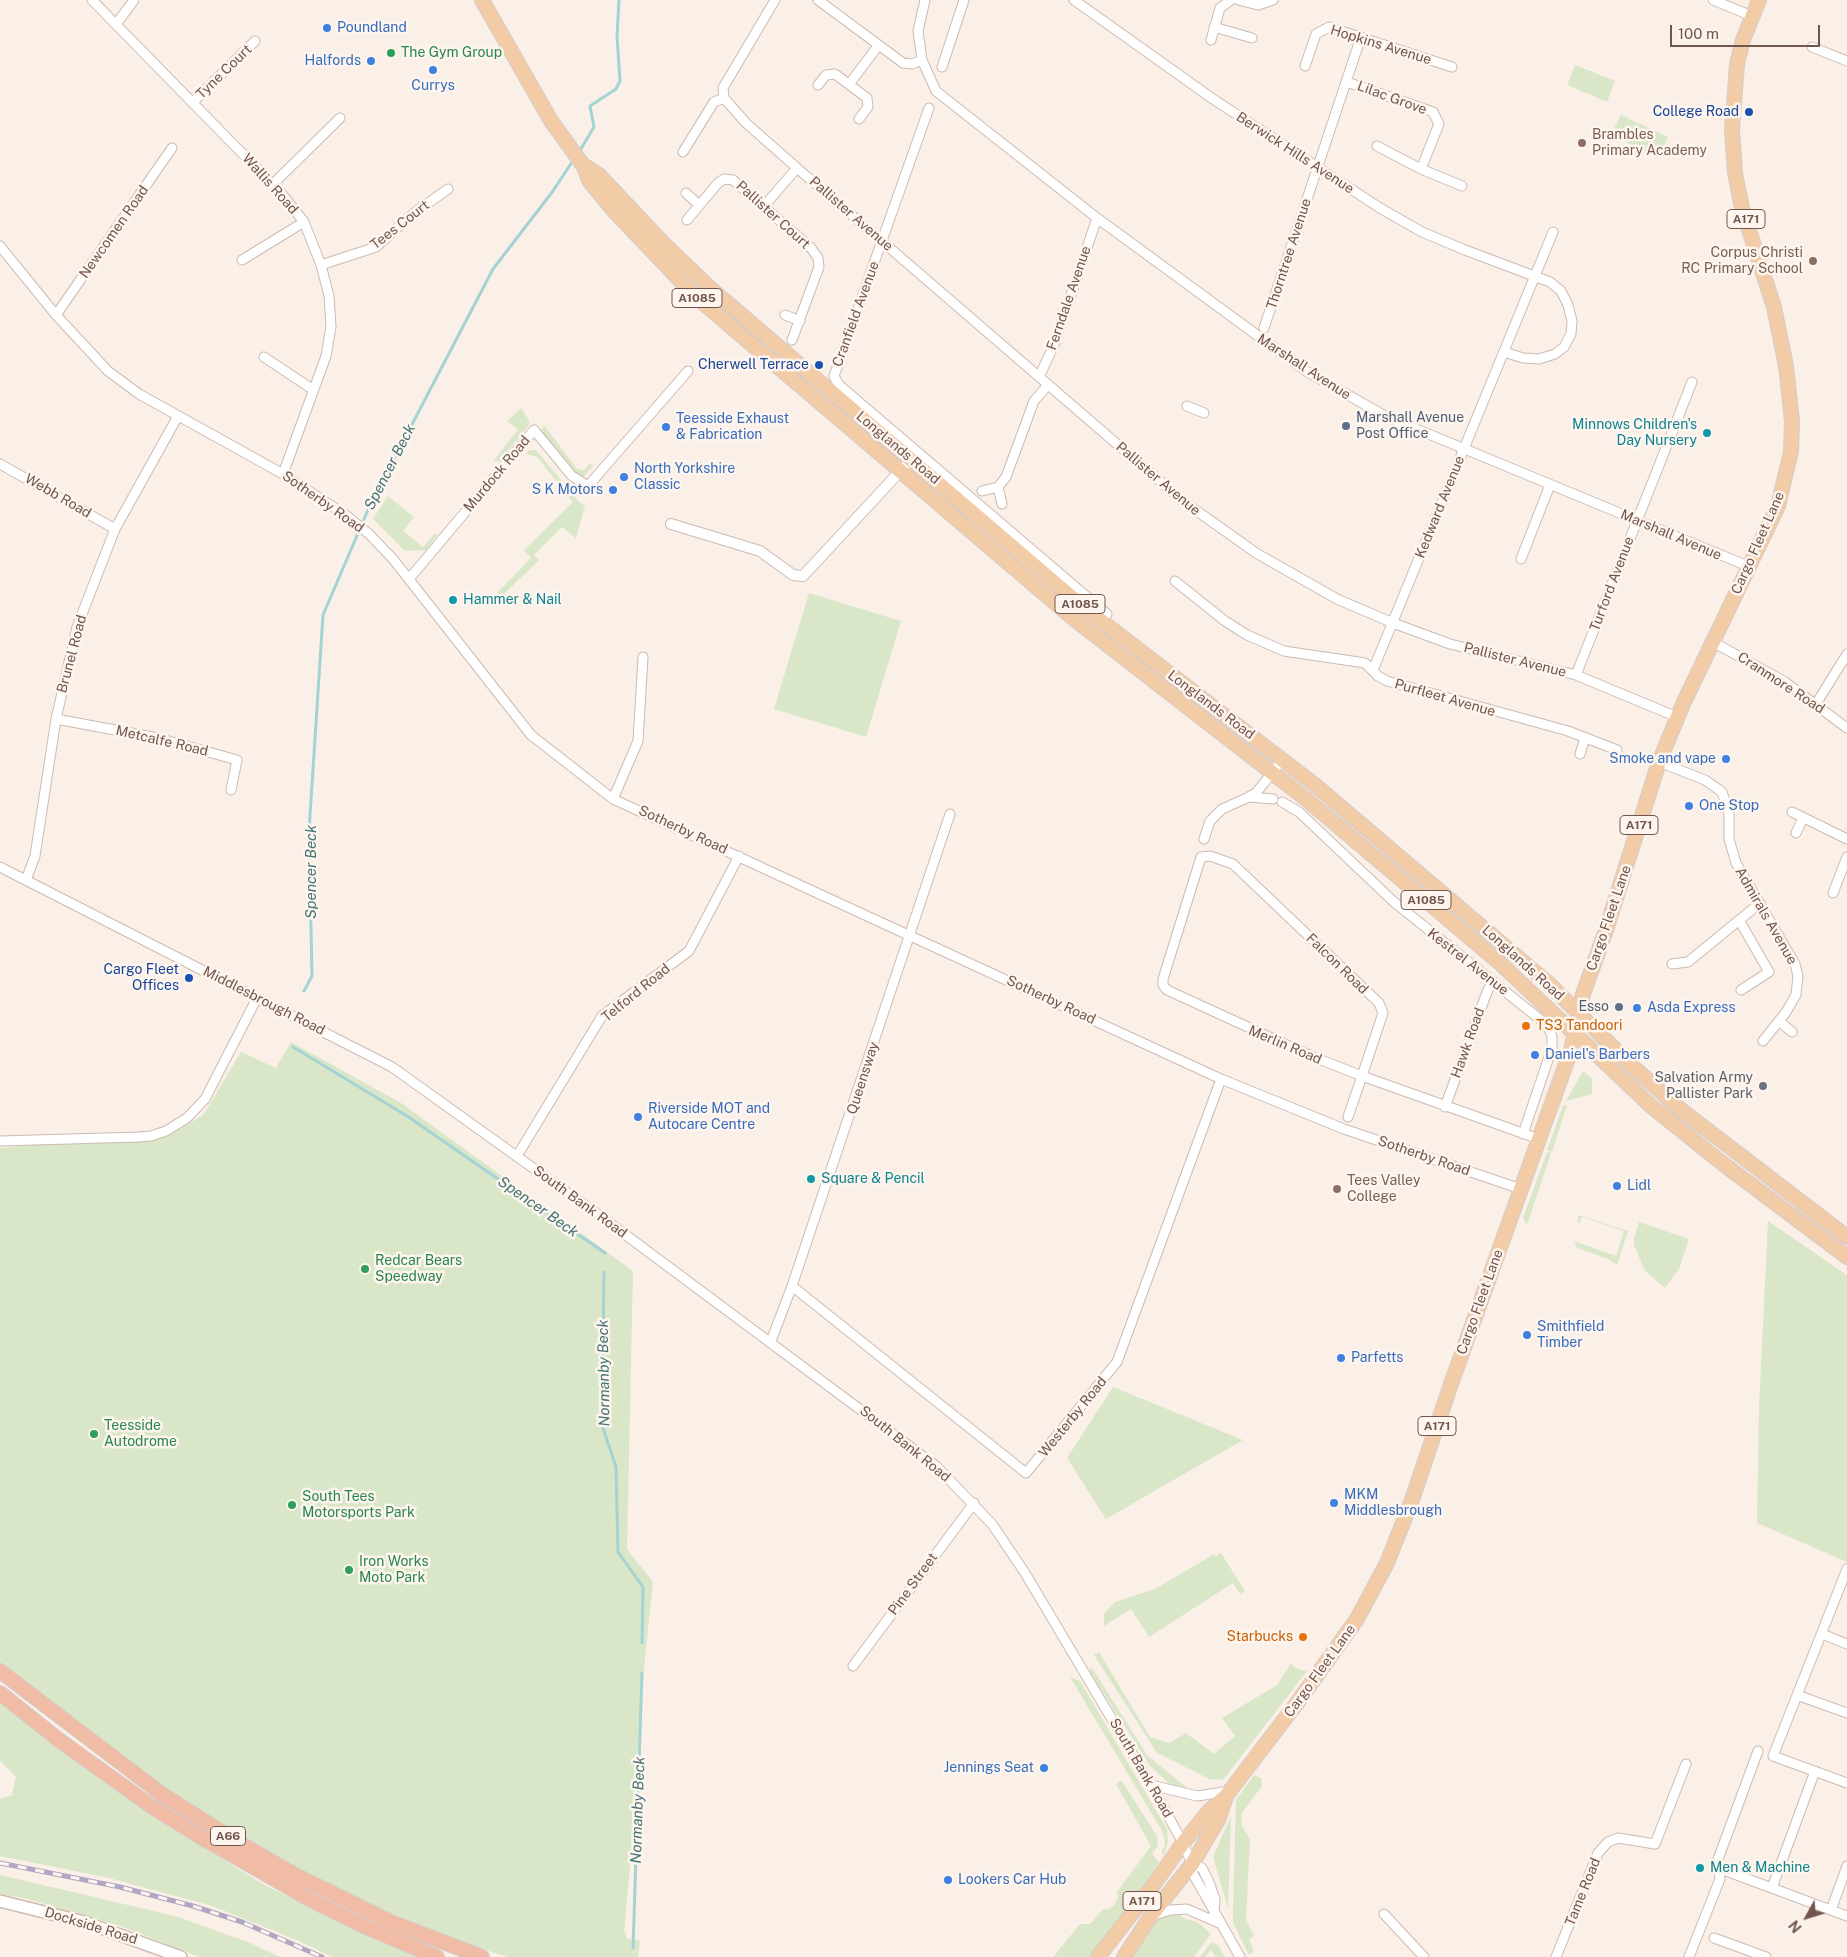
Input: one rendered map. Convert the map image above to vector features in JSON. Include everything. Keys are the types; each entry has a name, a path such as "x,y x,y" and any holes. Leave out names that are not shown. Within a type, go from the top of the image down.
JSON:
{"highway":[{"name":"A66","path":"0,1671 163,1795 236,1841 297,1876 391,1922 482,1957"},
{"name":"A66","path":"0,1692 66,1746 150,1806 204,1839 313,1901 366,1927 437,1957"}],"main road":[{"name":"A1085","path":"482,0 546,114 581,163"},
{"name":"Cargo Fleet Lane","path":"1098,1957 1147,1894 1183,1843 1209,1811 1228,1793 1335,1651 1357,1619 1388,1563 1571,1050 1582,994 1611,914 1659,762 1677,717 1778,506 1791,452 1792,421 1786,366 1774,307 1742,208 1735,173 1732,130 1734,87 1739,56 1759,0"},
{"name":"Longlands Road","path":"581,163 590,182 614,211 696,297 1074,619 1269,778 1306,799 1502,965 1652,1106 1722,1163 1847,1257"},
{"name":"Longlands Road","path":"581,163 599,175 663,243 710,288 1083,607 1283,759 1476,921 1680,1109 1847,1237"},
{"name":"Cargo Fleet Lane","path":"1124,1957 1150,1917 1192,1864 1218,1820 1228,1793"},
{"name":"Dockside Road","path":"0,1901 84,1922 181,1957"}],"street":[{"name":"Wallis Road","path":"92,0 117,23 193,102 272,185 304,222 321,266 329,296 331,327 326,356 312,389 283,474"},
{"path":"117,23 134,0"},
{"path":"683,152 714,102 724,98 723,88 775,0"},
{"path":"818,0 878,46 903,63 912,64 922,60 918,31 925,0"},
{"path":"942,67 964,0"},
{"name":"Berwick Hills Avenue","path":"1074,0 1213,100 1380,208 1422,232 1534,275 1550,282 1561,291 1568,305 1572,321 1571,334 1564,347 1555,354 1539,359 1523,358 1504,352"},
{"path":"1211,40 1220,8 1231,0"},
{"path":"1238,0 1258,6 1274,0"},
{"path":"1713,0 1752,16"},
{"path":"1214,27 1252,38"},
{"name":"Hopkins Avenue","path":"1305,66 1316,34 1322,29 1329,27 1452,67"},
{"name":"Thorntree Avenue","path":"1264,328 1361,37"},
{"name":"Tyne Court","path":"193,102 255,41"},
{"path":"850,83 878,46"},
{"path":"1812,47 1847,61"},
{"name":"Marshall Avenue","path":"922,60 936,92 1097,218 1306,371 1385,416 1750,567"},
{"path":"818,85 826,75 835,74 850,83 867,98 868,108 859,120"},
{"name":"Lilac Grove","path":"1347,82 1433,112 1439,124 1420,169"},
{"name":"Pallister Avenue","path":"724,98 736,114 797,168 1183,501 1228,534 1295,576 1337,599 1392,623 1450,644 1576,674 1677,717"},
{"name":"Cranfield Avenue","path":"929,108 834,376 839,385 1107,614"},
{"path":"272,185 340,118"},
{"path":"1377,146 1420,169 1462,186"},
{"name":"Newcomen Road","path":"56,315 172,148"},
{"path":"764,206 797,168"},
{"name":"Pallister Court","path":"687,220 718,183 724,179 733,180 811,248 818,258 819,267 792,340"},
{"name":"Tees Court","path":"321,266 376,247 414,213 448,190"},
{"path":"686,193 699,205"},
{"name":"Ferndale Avenue","path":"1039,377 1054,345 1097,218"},
{"path":"242,260 304,222"},
{"name":"Kedward Avenue","path":"1373,670 1553,232"},
{"name":"Sotherby Road","path":"0,246 56,315 108,371 138,394 283,474 369,534 394,559 531,735 613,798 1221,1079 1344,1129 1520,1189"},
{"path":"785,315 800,321"},
{"path":"264,357 312,389"},
{"name":"Murdock Road","path":"409,579 534,430 572,476 588,486 688,371"},
{"name":"Turford Avenue","path":"1576,674 1692,382"},
{"path":"982,491 998,487 1006,477 1034,401 1048,385"},
{"path":"1187,406 1204,413"},
{"name":"Brunel Road","path":"26,880 35,856 56,719 77,627 115,529 178,416"},
{"path":"671,524 760,551 793,575 803,576 911,458"},
{"name":"Webb Road","path":"0,464 115,529"},
{"path":"1521,559 1550,485"},
{"path":"998,487 1002,504"},
{"name":"Purfleet Avenue","path":"1175,581 1225,622 1248,635 1284,651 1365,663 1387,681 1585,738 1617,750"},
{"name":"Cranmore Road","path":"1713,642 1764,670 1816,704 1847,728"},
{"path":"1816,704 1847,654"},
{"path":"613,798 638,741 643,657"},
{"name":"Metcalfe Road","path":"56,719 158,738 237,760 231,790"},
{"path":"1580,754 1585,738"},
{"path":"1204,839 1210,821 1215,814 1231,804 1249,797 1269,778 1283,759"},
{"name":"Admirals Avenue","path":"1659,762 1705,780 1722,792 1729,814 1729,839 1736,863 1795,964 1798,976 1796,995 1763,1041"},
{"path":"1249,797 1273,799"},
{"name":"Kestrel Avenue","path":"1282,802 1299,812 1394,902 1547,1025 1552,1036 1552,1048 1523,1134"},
{"path":"1792,812 1847,839"},
{"name":"Queensway","path":"771,1341 792,1286 950,814"},
{"path":"1796,833 1803,818"},
{"name":"Telford Road","path":"517,1156 602,1016 689,951 739,856"},
{"name":"Falcon Road","path":"1201,857 1210,856 1233,864 1378,1004 1383,1013 1348,1117"},
{"name":"Merlin Road","path":"1201,857 1164,974 1163,985 1173,993 1251,1030 1362,1076 1538,1139"},
{"path":"1832,893 1847,857"},
{"name":"Middlesbrough Road","path":"0,866 392,1067 517,1156"},
{"path":"1672,964 1688,962 1760,903"},
{"path":"1739,920 1769,972 1741,990"},
{"name":"Hawk Road","path":"1445,1107 1487,992 1493,981"},
{"path":"0,1141 138,1138 166,1131 187,1118 206,1099 257,998"},
{"path":"1779,1021 1792,1032"},
{"name":"Westerby Road","path":"792,1286 1026,1473 1118,1362 1221,1079"},
{"name":"South Bank Road","path":"517,1156 918,1451 974,1503 992,1524 1025,1573 1151,1785 1183,1843 1192,1864 1192,1872 1240,1957"},
{"name":"Pine Street","path":"853,1666 974,1503"},
{"path":"1846,1568 1822,1634 1773,1756 1847,1783"},
{"path":"1822,1634 1847,1644"},
{"path":"1797,1695 1847,1713"},
{"path":"1689,1957 1720,1879 1717,1862 1758,1751"},
{"name":"Tame Road","path":"1556,1957 1598,1853 1608,1842 1618,1838 1655,1844 1686,1764"},
{"path":"1772,1888 1815,1771"},
{"path":"1151,1785 1197,1796 1228,1793"},
{"path":"1831,1910 1847,1866"},
{"path":"1718,1868 1847,1916"},
{"path":"1150,1917 1170,1910 1186,1909 1222,1924"},
{"path":"1384,1914 1424,1957"},
{"path":"1714,1938 1766,1957"}],"green space":[{"path":"1575,65 1615,81 1607,102 1567,85"},
{"path":"1621,115 1668,137 1658,157 1611,135"},
{"path":"521,408 529,420 529,425 500,461 493,461 518,430 507,421"},
{"path":"544,425 577,469 584,470 590,463 593,466 583,477 575,474 544,437 541,431"},
{"path":"529,450 536,450 579,502 585,505 576,538 562,527 534,555 539,560 501,597 497,593 531,558 524,550 573,502 537,457 526,454"},
{"path":"388,496 414,517 403,531 423,547 435,533 437,535 426,550 405,551 373,519"},
{"path":"809,593 901,621 866,737 774,709"},
{"name":"South Tees Motorsports Park","path":"291,1042 401,1103 633,1271 627,1549 653,1582 640,1706 634,1821 624,1932 626,1933 626,1938 640,1941 638,1957 508,1957 466,1944 383,1910 266,1853 177,1796 0,1665 0,1148 175,1132 203,1115 241,1052 276,1068"},
{"path":"1583,1071 1592,1079 1592,1094 1566,1101"},
{"path":"1567,1105 1552,1152 1547,1150 1563,1106"},
{"path":"1547,1152 1551,1153 1527,1225 1523,1218"},
{"path":"1579,1215 1628,1231 1617,1265 1608,1259 1577,1248 1574,1241 1616,1256 1624,1231 1582,1217 1579,1224 1577,1221"},
{"path":"1768,1221 1847,1275 1847,1562 1757,1523 1759,1407"},
{"path":"1639,1222 1689,1239 1679,1269 1665,1288 1645,1271 1634,1245"},
{"path":"1113,1387 1243,1440 1106,1519 1067,1458"},
{"path":"1216,1553 1214,1557 1221,1553 1245,1591 1240,1594 1233,1583 1149,1637 1131,1609 1104,1626 1104,1614 1115,1602 1155,1589"},
{"path":"1099,1652 1150,1737 1169,1743 1186,1733 1214,1754 1235,1736 1222,1718 1277,1685 1291,1663 1295,1668 1307,1671 1223,1780 1209,1779 1157,1753 1094,1655"},
{"path":"1091,1666 1147,1755 1186,1787 1185,1791 1172,1786 1150,1766 1090,1672"},
{"path":"1070,1677 1080,1681 1167,1829 1168,1842 1164,1855 1161,1853 1165,1845 1162,1831"},
{"path":"0,1700 51,1743 147,1812 261,1883 355,1929 419,1957 332,1957 299,1941 212,1906 109,1878 0,1856 0,1799 12,1795 16,1777 0,1761"},
{"path":"1254,1775 1261,1778 1262,1786 1241,1817 1242,1826 1250,1839 1246,1919 1254,1936 1249,1939 1254,1952 1249,1955 1233,1923 1236,1800"},
{"path":"1121,1780 1157,1836 1158,1845 1152,1854 1159,1862 1129,1909 1089,1957 1053,1957 1080,1924 1090,1924 1102,1910 1109,1909 1114,1905 1118,1898 1117,1892 1151,1846 1116,1784"},
{"path":"1231,1816 1228,1908 1213,1857"},
{"path":"0,1875 175,1916 248,1942 280,1957 199,1957 120,1926 24,1898 0,1894"},
{"path":"1179,1914 1183,1918 1199,1923 1211,1934 1194,1957 1130,1957 1156,1920 1169,1915"},
{"path":"1211,1942 1218,1945 1225,1957 1215,1957 1211,1950 1205,1957 1200,1957"}],"waterway":[{"name":"Spencer Beck","path":"579,152 594,127 590,106 616,89 620,81 617,36 619,0"},
{"name":"Spencer Beck","path":"304,991 312,976 309,831 323,615 371,503 493,269 553,191 574,159"},
{"name":"Spencer Beck","path":"293,1047 407,1116 605,1253"},
{"name":"Normanby Beck","path":"604,1272 602,1425 616,1467 618,1552 643,1587 642,1643"},
{"name":"Normanby Beck","path":"633,1948 642,1673"}],"railway":[{"path":"0,1863 120,1887 193,1906 242,1922 322,1957"}],"place":[{"name":"Poundland","path":"327,28"},
{"name":"The Gym Group","path":"391,53"},
{"name":"Halfords","path":"371,61"},
{"name":"Currys","path":"433,70"},
{"name":"College Road","path":"1749,112"},
{"name":"Brambles Primary Academy","path":"1582,143"},
{"name":"Corpus Christi RC Primary School","path":"1813,261"},
{"name":"Cherwell Terrace","path":"819,365"},
{"name":"Marshall Avenue Post Office","path":"1346,426"},
{"name":"Teesside Exhaust & Fabrication","path":"666,427"},
{"name":"Minnows Children's Day Nursery","path":"1707,433"},
{"name":"North Yorkshire Classic","path":"624,477"},
{"name":"S K Motors","path":"613,490"},
{"name":"Hammer & Nail","path":"453,600"},
{"name":"Smoke and vape","path":"1726,759"},
{"name":"One Stop","path":"1689,806"},
{"name":"Cargo Fleet Offices","path":"189,978"},
{"name":"Esso","path":"1619,1007"},
{"name":"Asda Express","path":"1637,1008"},
{"name":"TS3 Tandoori","path":"1526,1026"},
{"name":"Daniel's Barbers","path":"1535,1055"},
{"name":"Salvation Army Pallister Park","path":"1763,1086"},
{"name":"Riverside MOT and Autocare Centre","path":"638,1117"},
{"name":"Square & Pencil","path":"811,1179"},
{"name":"Lidl","path":"1617,1186"},
{"name":"Tees Valley College","path":"1337,1189"},
{"name":"Redcar Bears Speedway","path":"365,1269"},
{"name":"Smithfield Timber","path":"1527,1335"},
{"name":"Parfetts","path":"1341,1358"},
{"name":"Teesside Autodrome","path":"94,1434"},
{"name":"MKM Middlesbrough","path":"1334,1503"},
{"name":"South Tees Motorsports Park","path":"292,1505"},
{"name":"Iron Works Moto Park","path":"349,1570"},
{"name":"Starbucks","path":"1303,1637"},
{"name":"Jennings Seat","path":"1044,1768"},
{"name":"Men & Machine","path":"1700,1868"},
{"name":"Lookers Car Hub","path":"948,1880"}]}
